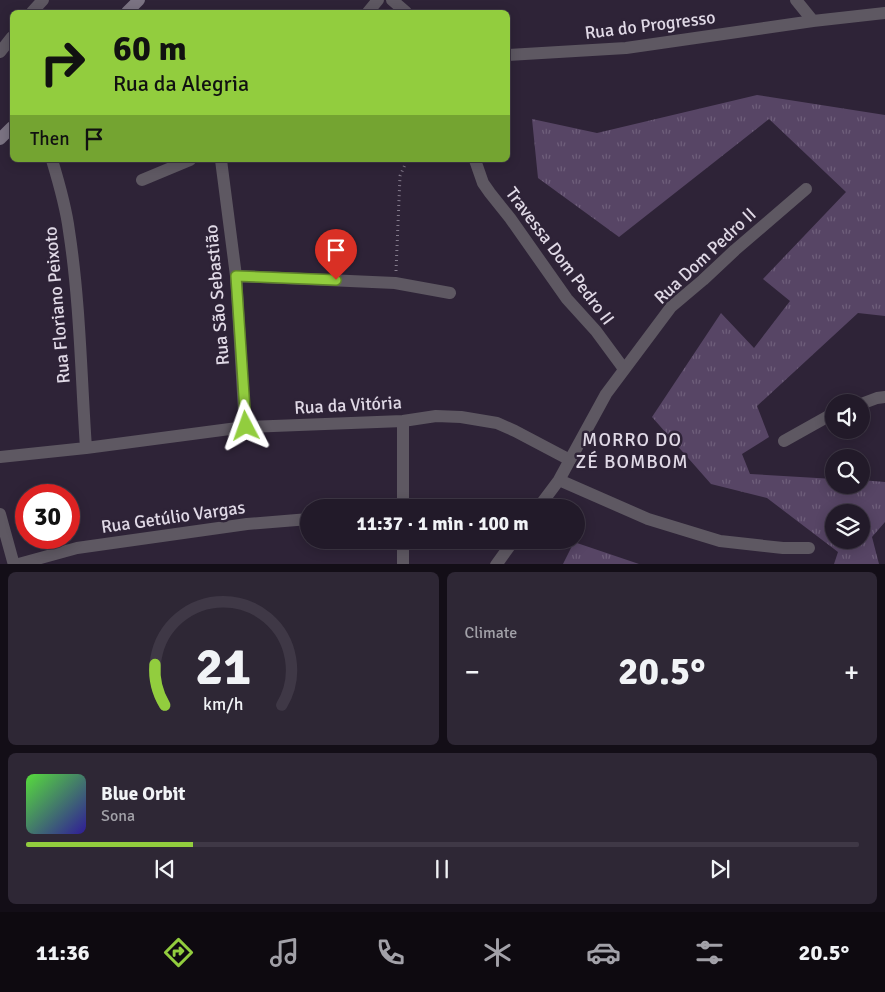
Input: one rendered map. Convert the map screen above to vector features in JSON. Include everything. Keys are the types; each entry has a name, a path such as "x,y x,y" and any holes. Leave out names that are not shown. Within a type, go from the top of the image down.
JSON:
{"main road":[{"path":"129,10 139,0"},
{"path":"0,139 10,129"}],"street":[{"path":"34,10 42,0"},
{"path":"370,10 378,0"},
{"path":"392,0 404,10"},
{"path":"796,0 813,21"},
{"name":"Rua do Progresso","path":"510,55 626,48 813,21 885,13"},
{"path":"0,52 10,40"},
{"name":"Rua Floriano Peixoto","path":"53,162 63,198 69,229 75,280 86,448"},
{"path":"142,180 185,162"},
{"name":"Rua São Sebastião","path":"221,162 236,276 246,426"},
{"name":"Travessa Dom Pedro II","path":"476,162 483,183 490,193 567,299 596,331 624,369"},
{"name":"Rua Dom Pedro II","path":"545,499 559,480 606,394 671,307 806,189"},
{"path":"236,276 395,283 450,293"},
{"path":"870,401 885,397"},
{"name":"Rua da Vitória","path":"0,457 86,448 246,426 403,421 436,416 461,417 497,423 570,460"},
{"path":"784,441 825,418"},
{"path":"403,421 404,499"},
{"path":"559,480 648,518 720,541 784,548 809,548"},
{"path":"0,514 14,564"},
{"name":"Rua Getúlio Vargas","path":"14,564 77,548 247,524 300,520"},
{"path":"403,549 403,564"},
{"path":"496,564 507,549"}],"path":[{"path":"395,283 400,176 406,162"}],"green space":[{"path":"757,95 885,115 885,316 858,313 757,406 769,437 742,454 750,474 825,478 825,494 870,494 870,481 885,482 885,522 872,537 879,564 834,564 838,552 834,549 870,549 870,504 825,504 825,542 767,498 711,484 652,417 721,313 754,348 790,301 763,279 846,192 769,119 619,237 538,178 532,119 597,133"},
{"path":"585,546 639,564 563,564 570,549 585,549"}],"district":[{"name":"MORRO DO ZÉ BOMBOM","path":"632,451"}],"route":[{"path":"246,426 236,276 336,280"}]}
